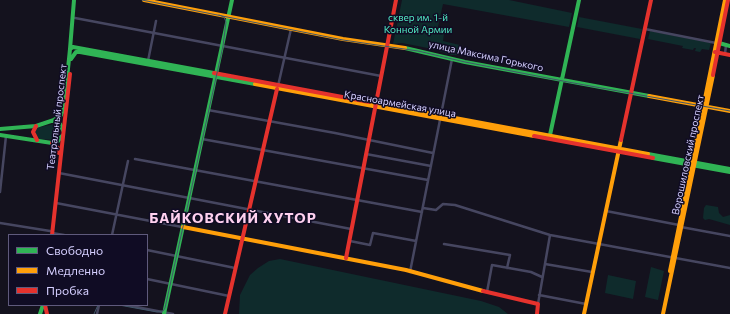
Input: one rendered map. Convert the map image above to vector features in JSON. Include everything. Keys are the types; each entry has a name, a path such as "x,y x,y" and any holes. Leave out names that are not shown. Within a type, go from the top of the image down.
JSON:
{"main road":[{"name":"Театральный проспект","path":"51,233 72,59 71,48 76,18 76,0"},
{"name":"Театральный проспект","path":"52,121 60,116 63,110 76,0"},
{"name":"улица Максима Горького","path":"144,0 291,29 418,50 452,59 730,111"},
{"path":"164,313 232,0"},
{"path":"346,258 396,0"},
{"path":"550,135 579,0"},
{"path":"584,314 651,0"},
{"name":"Ворошиловский проспект","path":"662,314 725,0"},
{"name":"Ворошиловский проспект","path":"717,43 728,6 728,0"},
{"path":"717,43 728,45"},
{"name":"Красноармейская улица","path":"71,48 216,76"},
{"name":"Красноармейская улица","path":"72,59 76,52 80,52 278,87 375,106 550,135 620,150"},
{"path":"715,52 730,55"},
{"path":"225,314 278,87"},
{"name":"Красноармейская улица","path":"441,117 730,169"},
{"path":"0,129 36,126 52,121 60,124 63,133 58,140 52,143 0,135"},
{"path":"36,126 33,132 37,140"},
{"name":"Театральный проспект","path":"51,233 59,150 52,143"},
{"name":"Красноармейская улица","path":"692,163 730,172"},
{"path":"183,227 346,258 476,288 487,293 538,304 537,314"}],"street":[{"path":"76,18 381,76"},
{"path":"148,62 156,21"},
{"path":"278,87 291,29"},
{"path":"645,29 717,43"},
{"path":"725,54 728,45"},
{"path":"410,272 452,59"},
{"path":"208,110 433,153"},
{"path":"0,192 6,136"},
{"path":"202,140 428,180"},
{"path":"366,154 431,166"},
{"path":"135,159 196,169 422,212"},
{"path":"112,234 128,161"},
{"path":"58,172 351,229"},
{"path":"55,203 183,227"},
{"path":"423,208 436,210 443,204 455,205 550,235 730,268"},
{"path":"606,211 730,236"},
{"path":"0,223 51,233"},
{"path":"349,241 370,245 373,232 416,241"},
{"path":"538,304 550,235"},
{"path":"444,244 510,255 507,268"},
{"path":"148,250 235,268"},
{"path":"545,264 592,272"},
{"path":"487,293 492,266 531,272 542,277"},
{"path":"148,278 229,296"},
{"path":"539,295 586,304"},
{"path":"131,306 173,314"}],"green space":[{"name":"сквер им. 1-й Конной Армии","path":"402,0 509,0 572,13 569,27 443,4 437,31 444,33 443,41 460,45 458,55 451,55 433,49 402,43 393,44"},
{"path":"579,17 642,29 640,39 577,27"},
{"path":"650,31 711,43 709,50 702,49 700,52 695,51 696,48 693,50 682,48 683,46 648,39"},
{"path":"54,124 59,127 58,137 55,140 38,139 35,135 36,128"},
{"path":"706,205 718,207 719,213 723,217 730,215 730,225 709,219 705,220 703,218 704,208"},
{"path":"280,259 481,301 499,307 508,314 239,314 240,295 250,275 269,261"},
{"path":"651,267 664,271 658,300 645,297"},
{"path":"608,275 636,281 633,299 605,293"}],"tram line":[{"path":"142,0 343,40 418,51 465,62 568,82 730,111"},
{"path":"124,306 157,312 163,311 165,308 223,46 226,22 224,17 219,15"},
{"path":"94,314 98,306"}],"traffic: fast":[{"path":"70,49 74,0"},
{"path":"164,314 232,0"},
{"path":"550,135 579,0"},
{"path":"719,43 730,46"},
{"path":"0,129 36,126 54,120 61,115 64,108 70,49 73,47 214,73"},
{"path":"405,48 465,62 649,96"},
{"path":"71,59 76,52 80,52 255,84"},
{"path":"53,121 60,124 63,130"},
{"path":"0,135 52,143 58,141 62,136"},
{"path":"648,154 730,169"},
{"path":"653,158 730,172"},
{"path":"40,314 43,306"}],"traffic: slow":[{"path":"144,0 343,39 405,48"},
{"path":"670,271 725,0"},
{"path":"663,314 713,75"},
{"path":"255,84 534,136"},
{"path":"649,96 730,111"},
{"path":"369,102 648,154"},
{"path":"584,314 621,140"},
{"path":"183,227 406,270 483,291"}],"traffic: jam":[{"path":"346,258 396,0"},
{"path":"621,140 651,0"},
{"path":"713,75 728,0"},
{"path":"715,52 730,55"},
{"path":"214,73 369,102"},
{"path":"52,234 70,74"},
{"path":"225,314 277,89"},
{"path":"36,126 33,132 37,140"},
{"path":"534,136 653,158"},
{"path":"52,143 58,148 59,153"},
{"path":"483,291 538,304 537,314"},
{"path":"45,306 47,314"}],"district":[{"name":"БАЙКОВСКИЙ ХУТОР","path":"233,218"}]}
